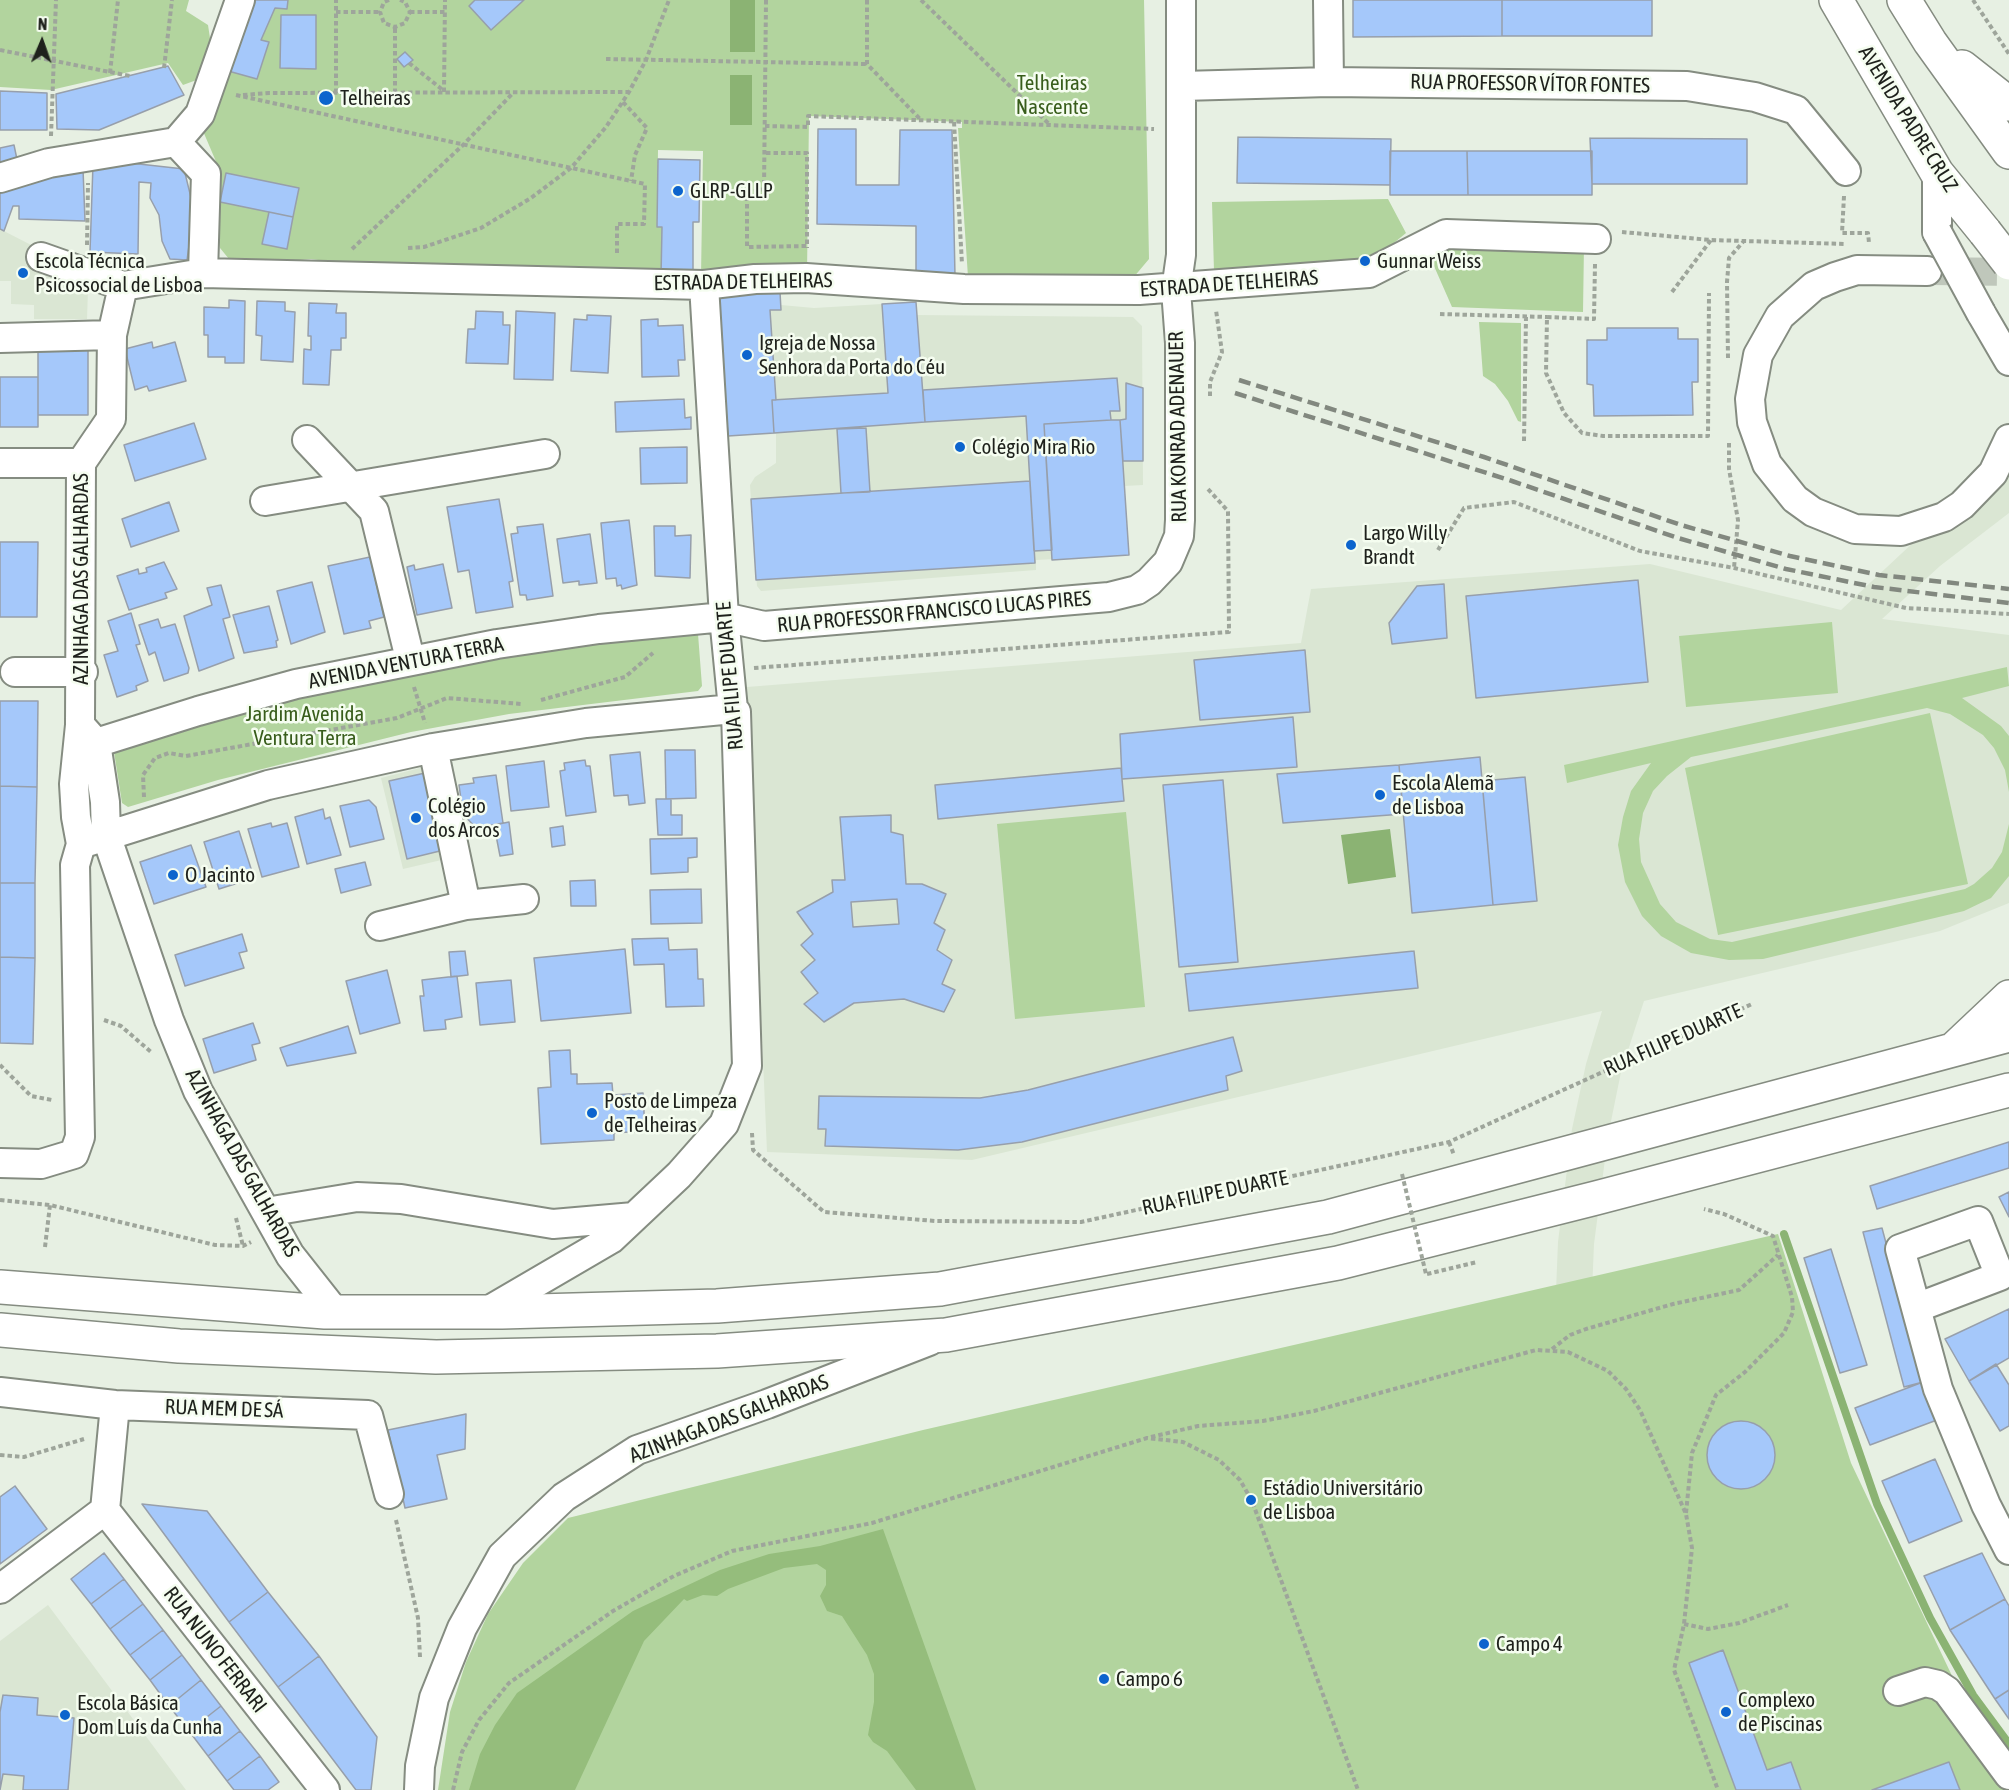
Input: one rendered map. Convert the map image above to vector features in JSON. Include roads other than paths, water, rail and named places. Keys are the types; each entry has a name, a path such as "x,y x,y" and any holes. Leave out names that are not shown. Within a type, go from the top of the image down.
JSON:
{"highway":[{"name":"AVENIDA PADRE CRUZ","path":"1836,0 1937,173 2009,263"},
{"path":"1904,0 1930,42 2009,152"},
{"path":"1930,42 2009,104"},
{"path":"1955,1048 2009,996"},
{"path":"0,1287 335,1312 486,1312 717,1306 952,1287 1328,1217 2009,1035"},
{"path":"0,1330 179,1346 436,1357 717,1351 946,1335 1338,1263 1586,1201 2009,1090"}],"street":[{"path":"0,178 49,164 176,142 200,114 206,89 240,0"},
{"name":"RUA KONRAD ADENAUER","path":"1109,597 1137,590 1149,582 1168,562 1179,536 1180,343 1176,290 1181,255 1181,0"},
{"path":"1328,0 1329,82"},
{"name":"RUA PROFESSOR VÍTOR FONTES","path":"1182,86 1329,82 1687,86 1755,97 1796,110 1846,171"},
{"path":"41,257 123,286 203,273 206,174 176,142"},
{"path":"1937,173 1937,232 2009,361"},
{"name":"ESTRADA DE TELHEIRAS","path":"203,273 704,285 755,279 806,278 964,289 1176,290 1369,273 1446,234 1609,236"},
{"path":"1927,271 1857,270 1835,277 1805,293 1780,316 1758,355 1750,399 1752,422 1767,464 1795,499 1813,512 1855,529 1900,531 1944,517 1962,505 1994,473 2009,440"},
{"name":"RUA FILIPE DUARTE","path":"486,1312 611,1239 679,1175 724,1124 747,1066 736,712 733,709 724,617 704,285"},
{"name":"AZINHAGA DAS GALHARDAS","path":"0,1163 41,1164 74,1154 80,1137 75,865 94,840 105,802 88,734 82,672 81,463 111,419 112,335 123,286"},
{"path":"0,338 112,335"},
{"path":"307,440 374,511 411,670"},
{"path":"265,501 545,454"},
{"path":"0,463 81,463"},
{"name":"RUA PROFESSOR FRANCISCO LUCAS PIRES","path":"724,617 764,626 1109,597"},
{"name":"AVENIDA VENTURA TERRA","path":"88,734 285,687 411,670 599,629 724,617"},
{"path":"15,672 82,672"},
{"path":"94,840 268,785 431,740 733,709"},
{"path":"431,740 466,904"},
{"name":"AZINHAGA DAS GALHARDAS","path":"94,840 198,1091 290,1255 335,1312"},
{"path":"380,926 466,904 524,899"},
{"path":"266,1212 357,1197 401,1199 553,1224 634,1217"},
{"path":"1916,1308 1938,1389 1986,1505 2009,1550"},
{"name":"AZINHAGA DAS GALHARDAS","path":"419,1790 420,1766 434,1698 462,1628 502,1556 564,1497 637,1450 767,1404 946,1335"},
{"name":"RUA MEM DE SÁ","path":"0,1392 115,1405 368,1415 391,1501"},
{"path":"0,1589 105,1510 101,1439 115,1405"},
{"name":"RUA NUNO FERRARI","path":"105,1510 325,1790"},
{"path":"1898,1691 1925,1682 1938,1685 1947,1691 2009,1775"}],"waterway":[{"path":"1784,1234 1877,1504 1930,1618 1973,1695 2009,1744"}],"tunnel":[{"path":"1927,271 2009,272"}],"railway":[{"path":"1239,380 1484,457 1681,525 1790,556 1879,575 2009,589"},
{"path":"1235,393 1512,481 1678,538 1786,569 1874,587 2009,603"}],"place":[{"name":"Telheiras","path":"326,98"},
{"name":"GLRP-GLLP","path":"678,191"},
{"name":"Gunnar Weiss","path":"1365,261"},
{"name":"Escola Técnica Psicossocial de Lisboa","path":"23,273"},
{"name":"Igreja de Nossa Senhora da Porta do Céu","path":"747,355"},
{"name":"Colégio Mira Rio","path":"960,447"},
{"name":"Largo Willy Brandt","path":"1351,545"},
{"name":"Escola Alemã de Lisboa","path":"1380,795"},
{"name":"Colégio dos Arcos","path":"416,818"},
{"name":"O Jacinto","path":"173,875"},
{"name":"Posto de Limpeza de Telheiras","path":"592,1113"},
{"name":"Estádio Universitário de Lisboa","path":"1251,1500"},
{"name":"Campo 4","path":"1484,1644"},
{"name":"Campo 6","path":"1104,1679"},
{"name":"Complexo de Piscinas","path":"1726,1712"},
{"name":"Escola Básica Dom Luís da Cunha","path":"65,1715"}],"park label":[{"name":"Telheiras Nascente","path":"1052,95"},
{"name":"Jardim Avenida Ventura Terra","path":"305,726"}]}
